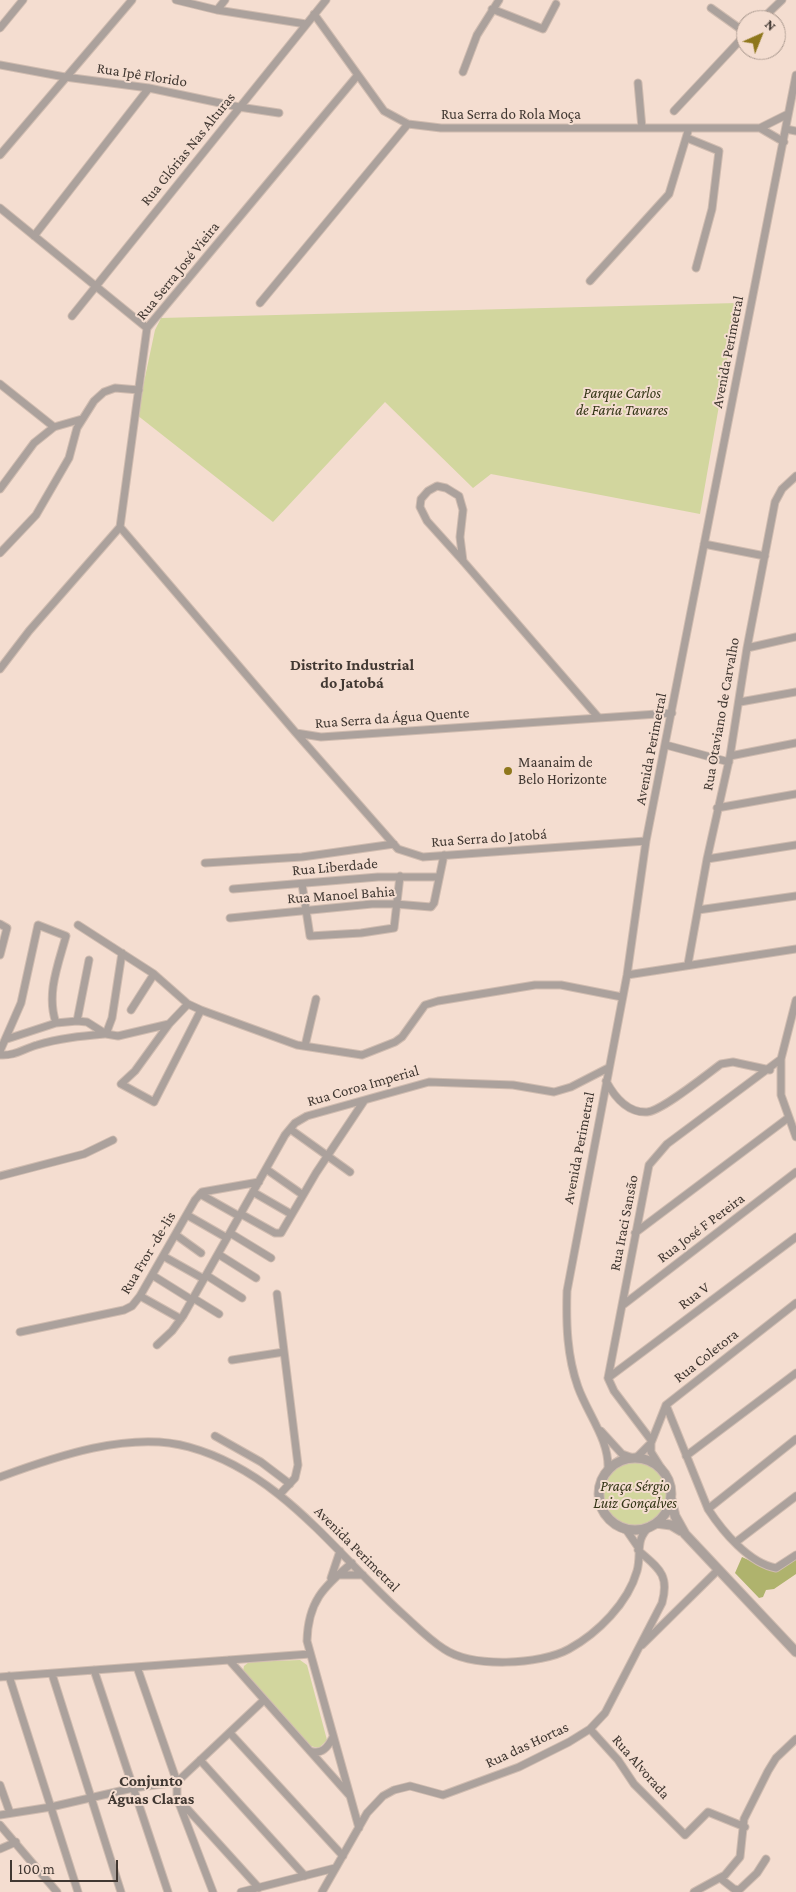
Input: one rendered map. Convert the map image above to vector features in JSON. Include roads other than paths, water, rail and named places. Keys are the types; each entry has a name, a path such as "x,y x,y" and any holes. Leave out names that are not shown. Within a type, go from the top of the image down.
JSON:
{"street":[{"path":"0,28 23,0"},
{"path":"0,155 132,0"},
{"path":"176,0 217,10 306,24"},
{"path":"217,10 225,0"},
{"name":"Rua Glórias Nas Alturas","path":"72,316 238,107 326,0"},
{"path":"463,72 477,35 499,0"},
{"path":"772,10 782,0"},
{"path":"492,9 543,28 556,4"},
{"path":"711,8 736,27"},
{"name":"Rua Serra do Rola Moça","path":"314,14 384,111 408,124 441,128 760,128 788,114"},
{"path":"674,111 736,45"},
{"name":"Rua Ipê Florido","path":"0,65 65,77 149,88 238,107 279,113"},
{"name":"Avenida Perimetral","path":"608,1471 608,1455 598,1427 578,1388 565,1328 567,1291 573,1250 627,975 646,841 796,75"},
{"name":"Rua Serra José Vieira","path":"120,527 147,328 357,76"},
{"path":"638,83 642,128"},
{"path":"34,236 149,88"},
{"path":"260,303 408,124"},
{"path":"590,281 669,194 689,128"},
{"path":"760,128 784,142"},
{"path":"786,129 796,131"},
{"path":"687,138 719,152 712,209 696,268"},
{"path":"0,208 147,328"},
{"path":"0,384 54,427"},
{"path":"0,553 36,515 69,458 77,428 104,392 116,388 139,390"},
{"path":"0,489 34,443 54,427 82,419"},
{"name":"Rua Otaviano de Carvalho","path":"688,964 706,860 730,759 747,648 775,502 782,489 796,476"},
{"path":"463,560 460,536 463,510 459,496 446,488 437,486 421,499 420,507 426,521 463,560 598,717"},
{"path":"0,669 30,631 120,527"},
{"name":"Rua Serra da Água Quente","path":"120,527 296,734 320,738 672,713"},
{"path":"704,544 765,556"},
{"path":"747,648 796,637"},
{"path":"740,702 796,692"},
{"name":"Rua Serra do Jatobá","path":"296,734 398,848 423,857 646,841"},
{"path":"666,745 730,759 796,743"},
{"path":"717,808 796,794"},
{"path":"204,863 302,857 394,844"},
{"path":"706,860 796,845"},
{"name":"Rua Manoel Bahia","path":"230,918 395,904 431,907 434,904 444,855"},
{"path":"302,884 308,934 312,937 361,933 394,928 395,904 400,876"},
{"name":"Rua Liberdade","path":"233,889 400,876 440,877"},
{"path":"698,910 796,896"},
{"path":"0,924 7,928 0,955"},
{"path":"56,1023 52,1012 52,997 66,936 38,925 21,1003 0,1053 12,1056 36,1045 74,1037 106,1034 118,1036 169,1024"},
{"path":"78,925 154,974 188,1004 201,1010 305,1046 362,1055 402,1037 425,1005 438,1001 535,985 561,985 622,997"},
{"path":"627,975 688,964 796,949"},
{"path":"106,1034 112,1018 122,953"},
{"path":"77,1021 89,960"},
{"path":"131,1010 154,974"},
{"path":"305,1046 316,999"},
{"path":"796,1000 782,1059 781,1095 796,1137"},
{"path":"188,1004 169,1024 135,1071 121,1084 154,1102 201,1010"},
{"path":"7,1038 56,1023 77,1021 87,1022 106,1034"},
{"name":"Rua Iraci Sansão","path":"608,1378 649,1165 667,1144 770,1070 782,1059"},
{"path":"606,1080 613,1095 625,1106 646,1112 660,1108 721,1064 733,1062 770,1070"},
{"name":"Rua Coroa Imperial","path":"157,1345 172,1331 180,1319 290,1129 295,1123 306,1116 428,1082 513,1085 554,1092 571,1087 608,1068"},
{"path":"200,1194 275,1233 281,1233 328,1155 364,1101"},
{"path":"635,1233 788,1118"},
{"path":"290,1129 350,1172"},
{"path":"0,1176 84,1154 113,1140"},
{"path":"266,1169 303,1195"},
{"name":"Rua José F Pereira","path":"623,1305 796,1172"},
{"path":"200,1194 202,1192 259,1182"},
{"path":"253,1192 291,1214"},
{"name":"Rua Fror -de-lis","path":"20,1332 124,1310 132,1306 140,1296 200,1194"},
{"path":"187,1215 271,1258"},
{"path":"176,1235 201,1252"},
{"name":"Rua V","path":"608,1378 796,1237"},
{"path":"218,1254 256,1278"},
{"path":"164,1256 242,1298"},
{"path":"152,1275 219,1314"},
{"path":"277,1294 298,1465 295,1478 280,1494"},
{"path":"140,1296 180,1319"},
{"name":"Rua Coletora","path":"635,1458 651,1441 666,1405 796,1303"},
{"path":"232,1360 284,1352"},
{"path":"686,1456 796,1373"},
{"path":"608,1378 614,1391 651,1441 652,1452 669,1484 674,1516 685,1534 796,1652"},
{"path":"666,1405 708,1509 736,1542 751,1558 762,1565 776,1568 796,1554"},
{"name":"Avenida Perimetral","path":"598,1427 615,1448 635,1458"},
{"path":"215,1436 261,1462 290,1484"},
{"path":"708,1509 796,1439"},
{"name":"Avenida Perimetral","path":"0,1477 37,1464 118,1444 153,1443 188,1446 239,1466 280,1494 340,1550 392,1605 445,1650 469,1658 520,1662 548,1658 570,1649 613,1614 636,1574 638,1548 642,1535 653,1525"},
{"path":"638,1548 626,1531 607,1516 600,1501 600,1485 608,1471 615,1464 635,1458 646,1460 663,1472"},
{"path":"736,1542 796,1496"},
{"path":"653,1525 668,1508 670,1498"},
{"path":"619,1526 635,1529 653,1525 670,1525 685,1534"},
{"name":"Rua das Hortas","path":"322,1892 367,1813 383,1796 394,1790 410,1786 442,1795 519,1767 569,1742 590,1729 605,1713 662,1603 666,1589 664,1577 638,1548"},
{"path":"330,1581 340,1550"},
{"path":"352,1563 336,1575 318,1595 309,1614 307,1641 359,1828"},
{"path":"639,1649 718,1570"},
{"path":"336,1575 363,1575"},
{"path":"0,1677 310,1654"},
{"path":"229,1660 351,1798"},
{"path":"137,1667 177,1782 177,1798 213,1892"},
{"path":"94,1670 168,1892"},
{"path":"52,1674 121,1892"},
{"path":"9,1676 78,1892"},
{"path":"0,1815 51,1807 133,1788 177,1782 264,1700"},
{"name":"Rua Alvorada","path":"590,1729 618,1760 634,1784 685,1835 708,1812 745,1827"},
{"path":"230,1733 343,1856"},
{"path":"310,1751 321,1752 329,1747 334,1737"},
{"path":"694,1892 720,1878 740,1856 745,1827 744,1819 776,1758 796,1739"},
{"path":"200,1760 305,1876"},
{"path":"0,1785 10,1814"},
{"path":"177,1798 259,1888"},
{"path":"0,1825 57,1892"},
{"path":"0,1849 16,1842"},
{"path":"720,1878 737,1890 757,1873 766,1858"},
{"path":"241,1892 335,1868"}],"place":[{"name":"Maanaim de Belo Horizonte","path":"508,771"}],"district":[{"name":"Distrito Industrial do Jatobá","path":"352,674"},
{"name":"Conjunto Águas Claras","path":"151,1790"}],"park label":[{"name":"Parque Carlos de Faria Tavares","path":"622,402"},
{"name":"Praça Sérgio Luiz Gonçalves","path":"635,1494"}]}
